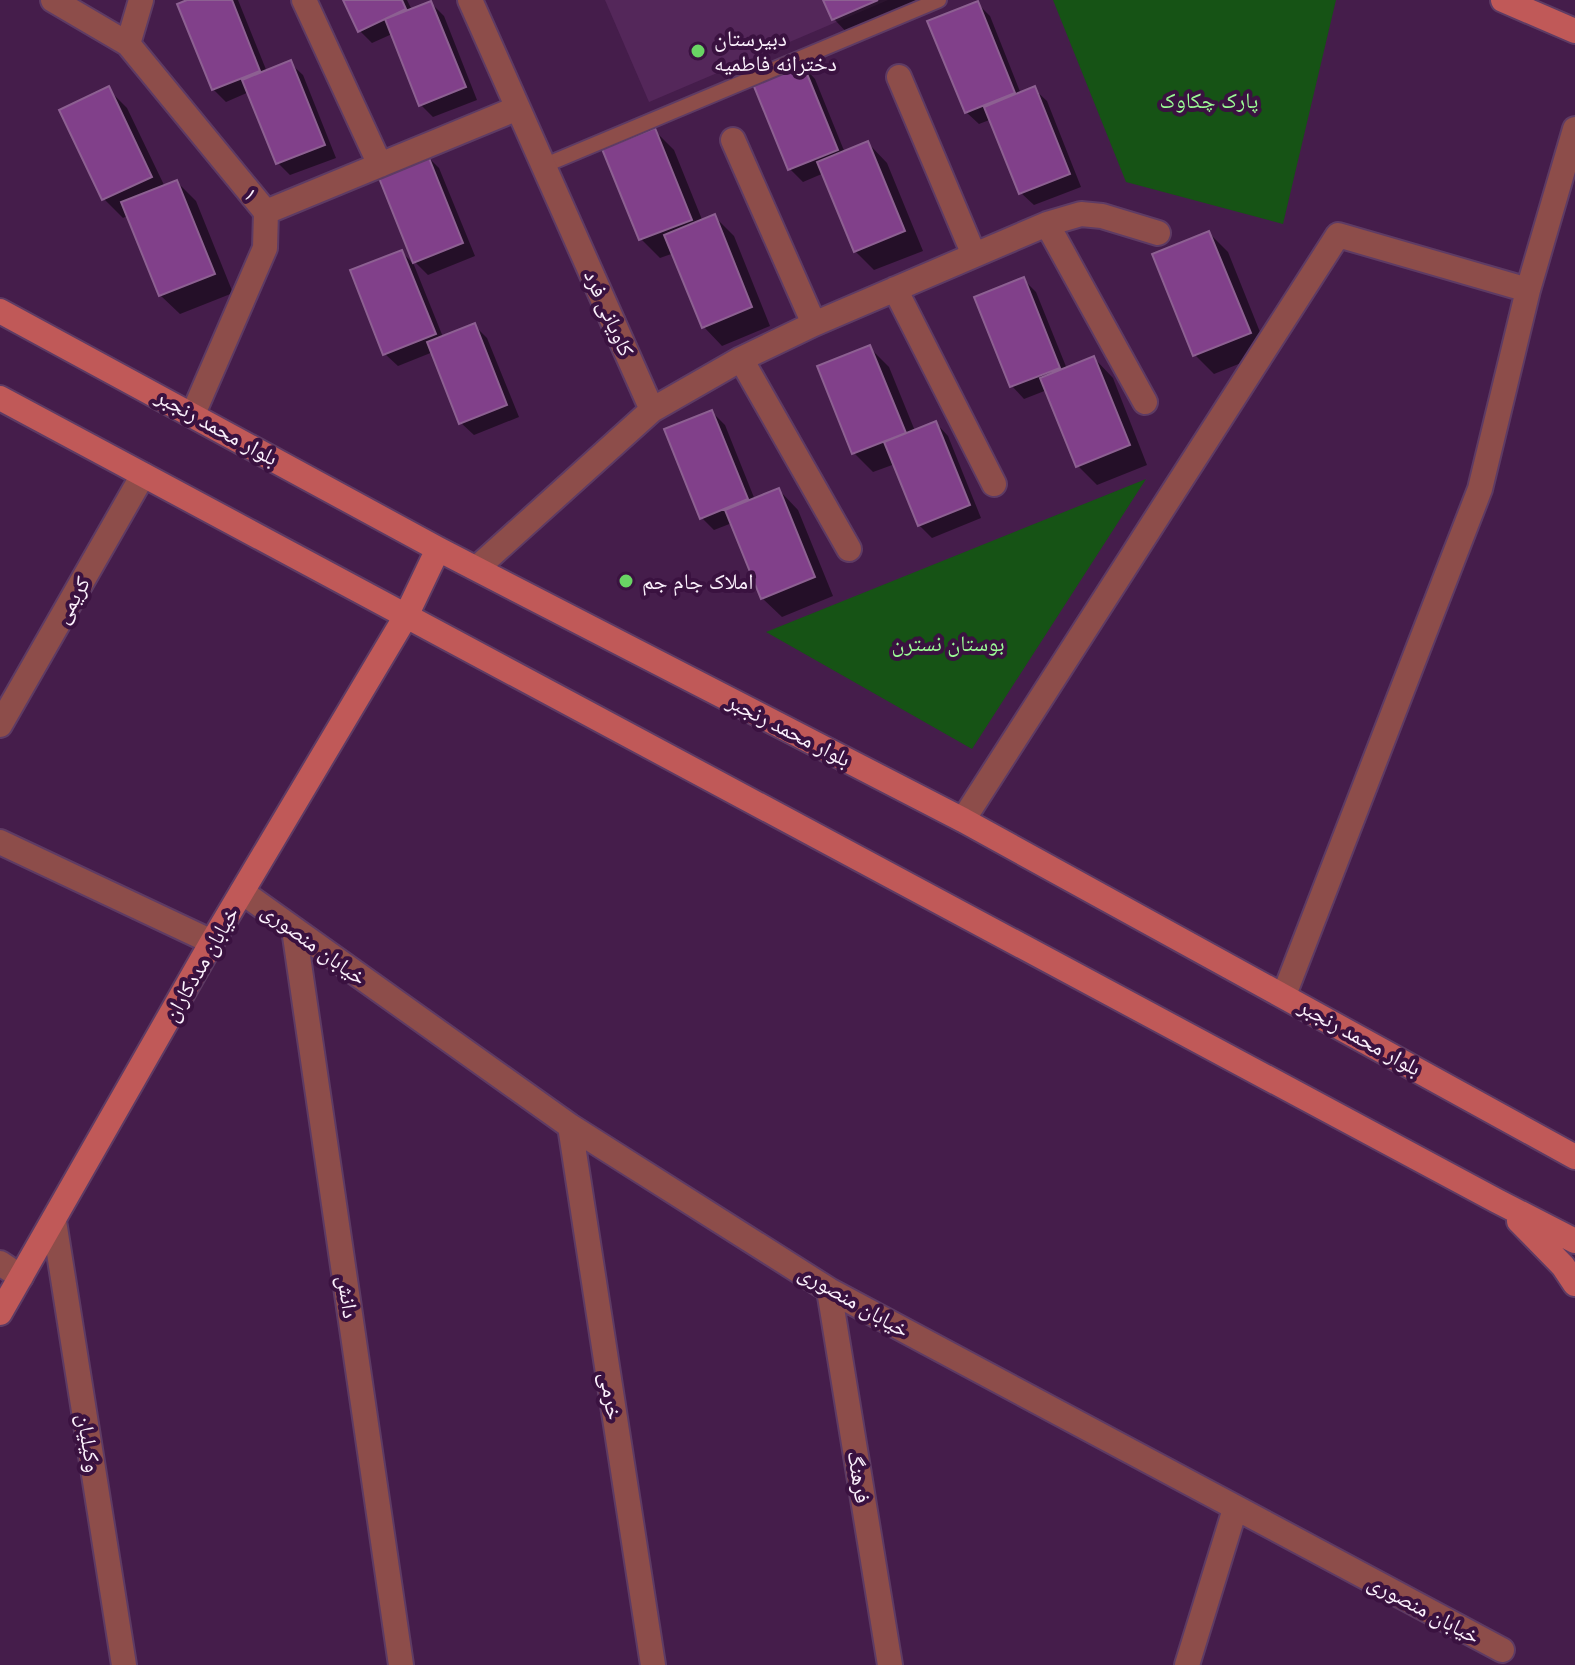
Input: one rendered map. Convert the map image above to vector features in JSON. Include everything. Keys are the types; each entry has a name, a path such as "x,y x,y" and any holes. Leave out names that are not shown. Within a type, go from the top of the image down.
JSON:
{"street":[{"path":"53,0 128,44 141,0"},
{"path":"304,0 380,165"},
{"name":"کاویانی فرد","path":"470,0 652,410"},
{"path":"1503,0 1575,31"},
{"name":"۱","path":"128,44 266,212 265,248 193,414"},
{"path":"899,77 974,255"},
{"path":"266,212 518,108"},
{"path":"1284,995 1480,489 1528,290 1575,129"},
{"path":"733,140 814,324"},
{"path":"477,568 652,410 741,359 814,324 1047,224 1081,214 1102,216 1158,233"},
{"path":"1047,224 1145,402"},
{"path":"963,820 1338,235 1528,290"},
{"path":"895,289 994,484"},
{"name":"بلوار محمد رنجبر","path":"0,311 438,549 963,820 1575,1157"},
{"path":"741,359 849,549"},
{"path":"0,398 1575,1241"},
{"name":"کریمی","path":"0,725 143,475"},
{"name":"خیابان مددکاران","path":"0,1313 212,942 406,616 438,549"},
{"path":"0,842 212,942"},
{"name":"خیابان منصوری","path":"242,892 570,1126 829,1290 1502,1650"},
{"name":"دانش","path":"294,929 401,1665"},
{"name":"خرمی","path":"570,1126 653,1665"},
{"path":"1540,1138 1575,1138"},
{"path":"1497,1201 1532,1233 1563,1266 1575,1284"},
{"name":"وکیلیان","path":"54,1221 124,1665"},
{"path":"0,1263 21,1277"},
{"name":"فرهنگ","path":"829,1290 890,1665"},
{"path":"1187,1665 1235,1509"}],"lane":[{"path":"543,166 939,0"}],"shaded area":[{"name":"دبیرستان دخترانه فاطمیه","path":"605,0 888,0 649,102"}],"green space":[{"name":"پارک چکاوک","path":"1053,0 1336,0 1283,224 1126,182"},
{"name":"بوستان نسترن","path":"1146,479 972,749 766,632"}],"building":[{"path":"187,0 232,0 260,71 212,90 177,4"},
{"path":"343,0 402,0 406,9 358,32"},
{"path":"823,0 878,0 832,20"},
{"path":"431,1 466,87 419,106 385,19"},
{"path":"978,1 1015,93 965,113 927,21"},
{"path":"291,60 325,145 276,164 242,80"},
{"path":"803,64 838,150 788,170 753,84"},
{"path":"109,86 152,177 102,200 59,110"},
{"path":"1035,86 1070,174 1019,194 984,107"},
{"path":"655,128 692,220 639,240 602,149"},
{"path":"868,141 905,231 854,252 817,162"},
{"path":"427,153 463,243 413,263 377,173"},
{"path":"177,180 215,274 159,296 121,202"},
{"path":"715,214 752,307 702,328 664,235"},
{"path":"1209,231 1251,333 1193,356 1152,254"},
{"path":"402,250 436,334 383,355 350,270"},
{"path":"1024,277 1060,368 1010,387 974,297"},
{"path":"475,323 507,405 459,424 427,342"},
{"path":"870,345 906,433 852,454 817,366"},
{"path":"1094,356 1130,445 1076,467 1040,378"},
{"path":"712,410 748,499 700,519 664,429"},
{"path":"936,421 970,505 918,526 884,442"},
{"path":"779,488 815,577 761,599 725,510"}],"place":[{"name":"دبیرستان دخترانه فاطمیه","path":"698,51"},
{"name":"املاک جام جم","path":"626,581"}]}
